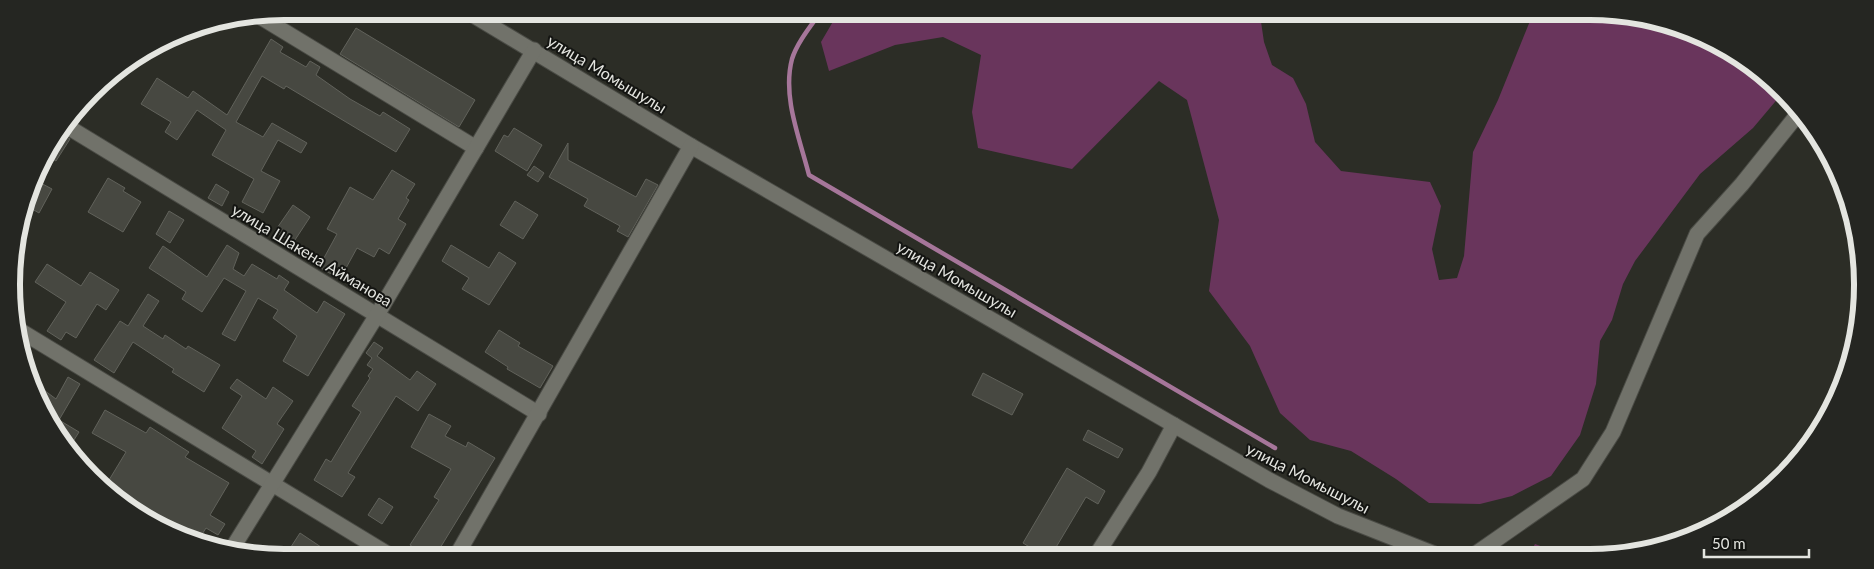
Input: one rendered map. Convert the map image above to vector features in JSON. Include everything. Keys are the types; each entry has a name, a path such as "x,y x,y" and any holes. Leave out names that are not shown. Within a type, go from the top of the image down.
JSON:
{"street":[{"name":"улица Момышулы","path":"482,20 691,146 1269,480 1338,516 1422,549"},
{"path":"267,21 476,148"},
{"path":"235,544 377,315 534,50"},
{"path":"1483,549 1583,479 1613,432 1697,234 1742,184 1795,118"},
{"name":"улица Шакена Айманова","path":"71,129 539,414"},
{"path":"460,549 691,146"},
{"path":"25,333 379,549"},
{"path":"1100,549 1149,472 1174,425"}],"shaded area":[{"path":"834,20 1261,20 1264,42 1272,65 1293,78 1306,104 1315,142 1341,171 1430,182 1441,206 1432,249 1439,280 1457,278 1464,256 1473,152 1498,100 1530,20 1624,22 1675,34 1722,55 1751,75 1778,98 1753,128 1700,174 1635,261 1623,284 1612,320 1600,341 1596,384 1580,435 1551,476 1512,496 1480,504 1429,503 1396,479 1351,451 1310,440 1280,413 1250,346 1209,291 1219,220 1187,100 1159,81 1072,169 978,148 972,112 981,55 943,37 895,45 829,71 821,42"},
{"path":"1535,544 1549,549 1532,549"},
{"path":"833,546 868,549 814,549"}],"building":[{"path":"356,28 475,100 459,127 340,54"},
{"path":"271,39 283,47 280,52 306,67 310,61 320,67 316,75 350,99 380,116 383,112 410,129 396,152 286,86 284,89 262,76 236,122 263,137 272,123 307,143 301,153 278,140 261,171 280,181 263,213 242,202 254,179 212,155 226,130 197,110 177,140 165,132 171,122 141,104 157,78 188,98 193,91 227,115"},
{"path":"514,128 542,145 527,171 495,151 504,135 508,137"},
{"path":"66,136 70,139 56,161 52,158"},
{"path":"568,143 568,160 636,197 646,179 658,185 628,237 617,231 620,226 584,206 588,199 549,177"},
{"path":"534,166 544,173 538,182 527,175"},
{"path":"392,170 415,184 406,198 409,200 398,219 406,224 389,254 379,248 374,257 357,248 340,279 319,267 337,234 327,229 350,187 373,200"},
{"path":"108,178 125,188 123,191 141,202 123,232 88,212"},
{"path":"40,183 52,189 39,213 31,208"},
{"path":"216,184 229,192 222,206 208,198"},
{"path":"515,201 538,215 523,239 500,225"},
{"path":"293,205 310,217 293,243 275,231"},
{"path":"169,211 184,220 170,243 156,234"},
{"path":"227,245 239,253 233,269 244,276 252,264 277,279 279,275 289,282 284,290 317,313 324,301 345,314 308,376 283,361 297,336 273,318 278,310 258,298 235,341 222,334 246,291 224,278 202,312 182,299 186,292 149,268 163,246 207,277"},
{"path":"451,245 489,268 499,252 516,263 489,305 462,289 469,278 442,261"},
{"path":"47,264 81,286 90,272 119,290 106,310 97,304 76,338 66,332 61,340 47,331 66,302 35,282"},
{"path":"148,294 159,301 143,326 163,339 165,335 186,349 188,346 220,365 204,392 172,372 174,369 133,342 114,373 94,360 120,321 128,326"},
{"path":"499,330 520,343 518,346 553,366 540,388 507,369 508,367 485,352"},
{"path":"374,342 383,348 377,356 410,380 417,371 436,384 418,411 396,396 348,473 355,477 342,497 314,480 326,459 331,462 361,412 352,406 370,378 368,376 373,369 367,365 372,358 366,353"},
{"path":"983,373 1023,394 1012,415 972,395"},
{"path":"68,377 80,384 59,420 79,432 73,442 55,417 41,388 56,399"},
{"path":"237,379 266,399 273,387 293,401 277,424 284,429 262,464 252,457 256,451 222,428 242,396 230,388"},
{"path":"105,410 146,433 150,427 189,452 185,457 229,483 210,515 225,524 218,535 206,528 201,536 183,529 152,514 123,494 108,481 126,452 92,433"},
{"path":"429,414 451,426 445,436 466,447 468,442 495,458 439,549 416,549 410,545 439,500 434,497 451,469 411,447"},
{"path":"1088,430 1123,449 1118,458 1083,440"},
{"path":"1067,468 1105,491 1098,504 1086,497 1055,549 1033,549 1023,543"},
{"path":"379,498 393,507 382,524 368,515"},
{"path":"300,533 324,549 290,549"}],"waterway":[{"path":"815,20 797,47 789,73 793,118 809,175 1275,448"}]}
